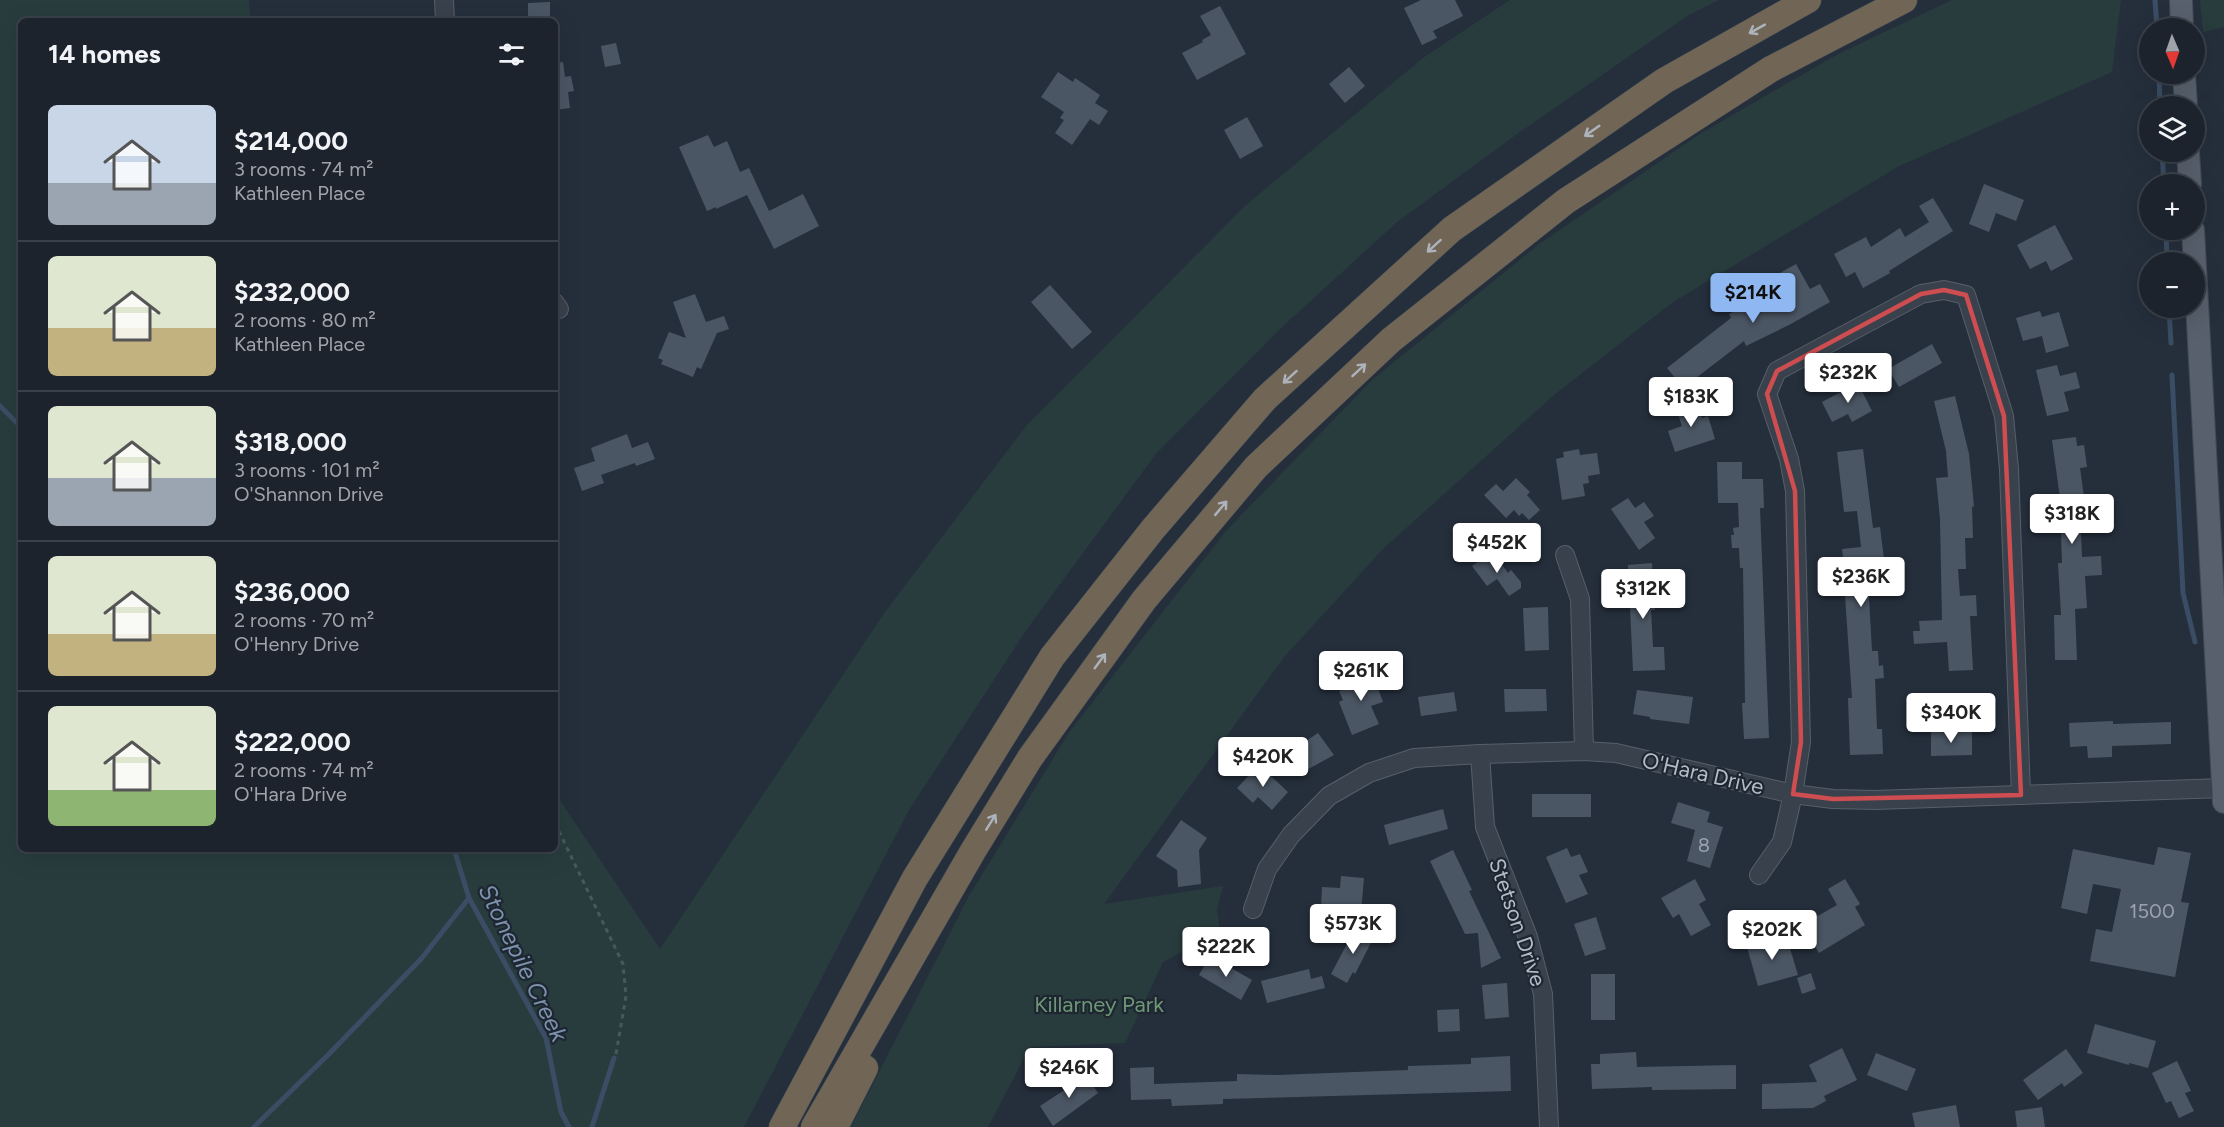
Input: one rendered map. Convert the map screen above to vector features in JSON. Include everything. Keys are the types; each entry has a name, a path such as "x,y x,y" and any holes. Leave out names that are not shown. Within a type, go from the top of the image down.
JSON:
{"highway":[{"path":"782,1127 915,878 1052,657 1153,529 1266,399 1452,229 1664,81 1808,0"},
{"path":"814,1127 973,851 1030,758 1144,600 1256,467 1391,340 1566,201 1771,69 1904,0"},
{"path":"835,1127 973,851"}],"main road":[{"path":"2181,0 2182,18"},
{"path":"2194,240 2219,639 2224,793"}],"street":[{"path":"444,0 445,18"},
{"path":"1759,875 1782,842 1793,794 1801,742 1795,491 1790,459 1767,394 1777,371 1921,294 1944,290 1966,295 2004,416 2009,469 2021,795"},
{"path":"1565,555 1580,599 1584,751"},
{"name":"O'Hara Drive","path":"1253,909 1267,869 1291,835 1329,796 1369,772 1414,758 1584,751 1616,753 1793,794 1833,799 2224,793"},
{"name":"Stetson Drive","path":"1480,754 1485,827 1528,937 1543,994 1549,1127"}],"path":[{"path":"558,829 623,964 626,996 616,1054"}],"highlighted area":[{"path":"1944,290 1966,295 2004,416 2021,795 1833,799 1793,794 1801,742 1795,491 1767,394 1777,371 1921,294"}],"green space":[{"path":"0,0 249,0 250,18 18,18 18,852 558,852 558,797 660,949 885,612 1027,425 1245,206 1423,58 1510,0 1719,0 1687,16 1517,134 1397,222 1281,328 1155,455 1027,629 909,810 744,1127 0,1127"},
{"name":"Killarney Park","path":"1952,0 2121,0 2112,72 1899,166 1673,302 1554,395 1384,548 1284,657 1104,904 1223,886 1217,909 1220,931 1163,962 1125,1043 1030,1047 988,1127 851,1127 969,896 1070,731 1226,531 1372,380 1538,245 1700,134 1838,54"},
{"path":"2200,0 2224,0 2224,27 2205,32 2205,18 2202,18"}],"building":[{"path":"1421,0 1455,0 1463,16 1433,31 1437,38 1422,45 1404,8"},
{"path":"550,2 550,18 528,18 528,3"},
{"path":"1220,6 1246,54 1197,80 1182,53 1211,35 1200,16"},
{"path":"616,43 621,64 605,67 601,46"},
{"path":"563,62 565,77 571,76 574,91 568,92 570,108 558,110 558,63"},
{"path":"1349,67 1365,86 1345,103 1329,84"},
{"path":"1058,72 1073,82 1075,78 1100,95 1095,103 1108,111 1099,125 1090,119 1072,145 1055,133 1064,120 1060,118 1064,112 1041,97"},
{"path":"1247,117 1263,146 1240,159 1224,130"},
{"path":"708,135 714,147 727,141 740,172 749,168 769,211 803,194 819,226 774,249 747,195 707,211 679,147"},
{"path":"1984,184 2024,200 2016,221 1996,213 1989,232 1969,224"},
{"path":"1933,198 1953,231 1863,288 1855,272 1846,277 1834,254 1866,237 1871,247 1900,228 1905,237 1929,222 1919,206"},
{"path":"2055,225 2073,259 2051,271 2046,261 2030,269 2017,245"},
{"path":"1796,264 1810,289 1820,284 1830,302 1746,346 1744,341 1683,388 1667,368 1731,318 1729,314 1782,287 1776,275"},
{"path":"1050,285 1092,332 1072,349 1031,302"},
{"path":"695,294 706,322 724,316 729,329 717,333 701,369 697,367 693,377 661,364 663,360 658,358 669,332 686,338 673,302"},
{"path":"2040,311 2042,317 2059,312 2069,346 2046,353 2042,336 2023,341 2016,318"},
{"path":"1932,344 1942,363 1899,387 1888,369"},
{"path":"2057,365 2060,376 2076,372 2080,388 2064,392 2069,411 2047,416 2036,370"},
{"path":"1858,383 1872,411 1852,422 1848,414 1832,422 1822,402"},
{"path":"1955,396 1969,454 1974,506 1972,507 1973,538 1965,538 1966,569 1958,569 1960,596 1976,595 1977,616 1970,616 1973,670 1949,671 1947,642 1914,644 1913,631 1920,631 1919,621 1942,620 1940,519 1936,478 1948,477 1946,451 1934,401"},
{"path":"1697,402 1702,418 1708,416 1715,439 1675,452 1668,431 1682,426 1676,408"},
{"path":"627,434 632,448 648,442 655,459 636,466 635,463 601,475 604,483 582,491 574,468 595,461 591,448"},
{"path":"2076,437 2077,446 2084,445 2087,467 2080,468 2084,497 2096,496 2097,512 2080,513 2082,557 2101,556 2102,575 2085,576 2087,608 2075,609 2077,660 2055,660 2054,615 2061,615 2058,563 2062,563 2060,498 2052,440"},
{"path":"1579,449 1580,455 1597,453 1600,474 1588,476 1589,483 1583,484 1585,496 1562,500 1556,459 1564,457 1563,452"},
{"path":"1863,449 1873,528 1880,527 1884,559 1867,561 1872,651 1878,651 1879,666 1883,665 1884,678 1875,679 1877,729 1882,729 1883,754 1850,755 1848,698 1852,698 1844,581 1846,581 1842,549 1861,547 1857,511 1844,512 1837,452"},
{"path":"1717,462 1742,462 1742,479 1763,479 1764,508 1760,508 1769,738 1744,739 1743,568 1740,568 1739,548 1732,548 1731,535 1734,535 1733,528 1739,527 1738,503 1718,503"},
{"path":"1516,478 1530,492 1527,495 1540,510 1529,520 1522,513 1519,516 1514,510 1506,518 1484,495 1496,484 1503,491"},
{"path":"1628,498 1635,508 1644,502 1654,516 1644,522 1655,538 1639,550 1611,509"},
{"path":"1492,551 1508,573 1511,570 1521,582 1521,588 1509,596 1497,579 1487,586 1472,566"},
{"path":"1652,563 1655,610 1651,610 1653,647 1664,647 1665,670 1633,671 1628,565"},
{"path":"1548,607 1549,650 1525,651 1523,608"},
{"path":"1366,668 1371,682 1375,680 1383,702 1371,706 1379,724 1352,735 1339,702 1343,700 1339,691 1355,685 1350,674"},
{"path":"1504,689 1546,689 1547,711 1505,712"},
{"path":"1637,690 1693,697 1689,724 1650,719 1650,717 1633,714"},
{"path":"1454,692 1457,711 1421,716 1418,697"},
{"path":"2113,721 2113,724 2171,722 2171,744 2112,746 2112,757 2088,758 2087,746 2070,747 2069,723"},
{"path":"1972,731 1972,755 1931,756 1931,732"},
{"path":"1318,733 1334,755 1301,773 1288,753"},
{"path":"1259,765 1288,792 1272,810 1258,797 1253,803 1237,788"},
{"path":"1532,794 1591,794 1591,817 1532,817"},
{"path":"1678,802 1710,812 1707,822 1723,827 1710,868 1687,861 1695,830 1671,823"},
{"path":"1443,809 1448,829 1389,845 1384,825"},
{"path":"1181,820 1207,838 1199,850 1201,884 1178,887 1177,870 1156,856"},
{"path":"2158,847 2191,853 2181,902 2189,903 2175,977 2090,961 2096,929 2112,932 2121,889 2093,884 2087,914 2061,908 2073,849 2154,865"},
{"path":"1567,848 1571,857 1580,854 1588,872 1579,875 1588,894 1566,903 1546,857"},
{"path":"1453,850 1472,890 1469,891 1501,958 1481,968 1478,933 1465,934 1430,861"},
{"path":"1341,876 1364,878 1361,912 1321,909 1322,887 1340,888"},
{"path":"1695,879 1706,900 1699,904 1711,925 1691,936 1679,914 1673,918 1661,898"},
{"path":"1845,879 1860,904 1855,907 1865,925 1819,953 1802,925 1837,905 1828,889"},
{"path":"1596,917 1606,949 1585,956 1574,924"},
{"path":"1356,927 1374,937 1355,974 1353,972 1347,983 1331,974"},
{"path":"1786,935 1798,975 1758,986 1747,947"},
{"path":"1210,956 1252,980 1241,1000 1199,975"},
{"path":"1309,969 1311,979 1322,976 1325,988 1267,1003 1261,981"},
{"path":"1811,973 1816,989 1802,994 1797,978"},
{"path":"1591,974 1615,974 1615,1020 1591,1020"},
{"path":"1507,983 1509,1017 1485,1019 1482,985"},
{"path":"1459,1009 1460,1031 1438,1032 1437,1010"},
{"path":"2095,1024 2156,1041 2148,1068 2087,1053"},
{"path":"1842,1048 1857,1080 1824,1096 1826,1101 1813,1108 1762,1109 1762,1084 1817,1082 1809,1065"},
{"path":"2066,1049 2083,1073 2064,1087 2062,1083 2038,1100 2023,1080"},
{"path":"1636,1052 1637,1067 1736,1065 1736,1089 1652,1090 1652,1087 1592,1089 1591,1064 1600,1064 1600,1054"},
{"path":"1876,1053 1916,1069 1907,1091 1867,1075"},
{"path":"1510,1056 1511,1091 1223,1099 1223,1104 1172,1106 1171,1099 1131,1100 1130,1068 1154,1067 1154,1084 1237,1081 1237,1074 1277,1075 1408,1070 1408,1066 1471,1064 1471,1058"},
{"path":"2177,1061 2191,1091 2185,1093 2194,1111 2179,1118 2171,1101 2166,1103 2152,1073"},
{"path":"1084,1072 1098,1093 1053,1126 1040,1106 1069,1087 1067,1083"},
{"path":"1956,1105 1960,1127 1915,1127 1912,1113"},
{"path":"2042,1107 2045,1127 2017,1127 2015,1111"}],"waterway":[{"path":"2155,0 2156,18"},
{"path":"2159,84 2160,96"},
{"path":"2163,162 2163,174"},
{"path":"2166,240 2167,252"},
{"path":"2170,318 2171,343"},
{"path":"2172,375 2183,593 2195,642"},
{"name":"Stonepile Creek","path":"0,406 18,424"},
{"name":"Stonepile Creek","path":"455,852 469,898 546,1038 561,1112 569,1127"},
{"path":"254,1127 421,959 469,898"},
{"path":"592,1127 614,1058"}]}
